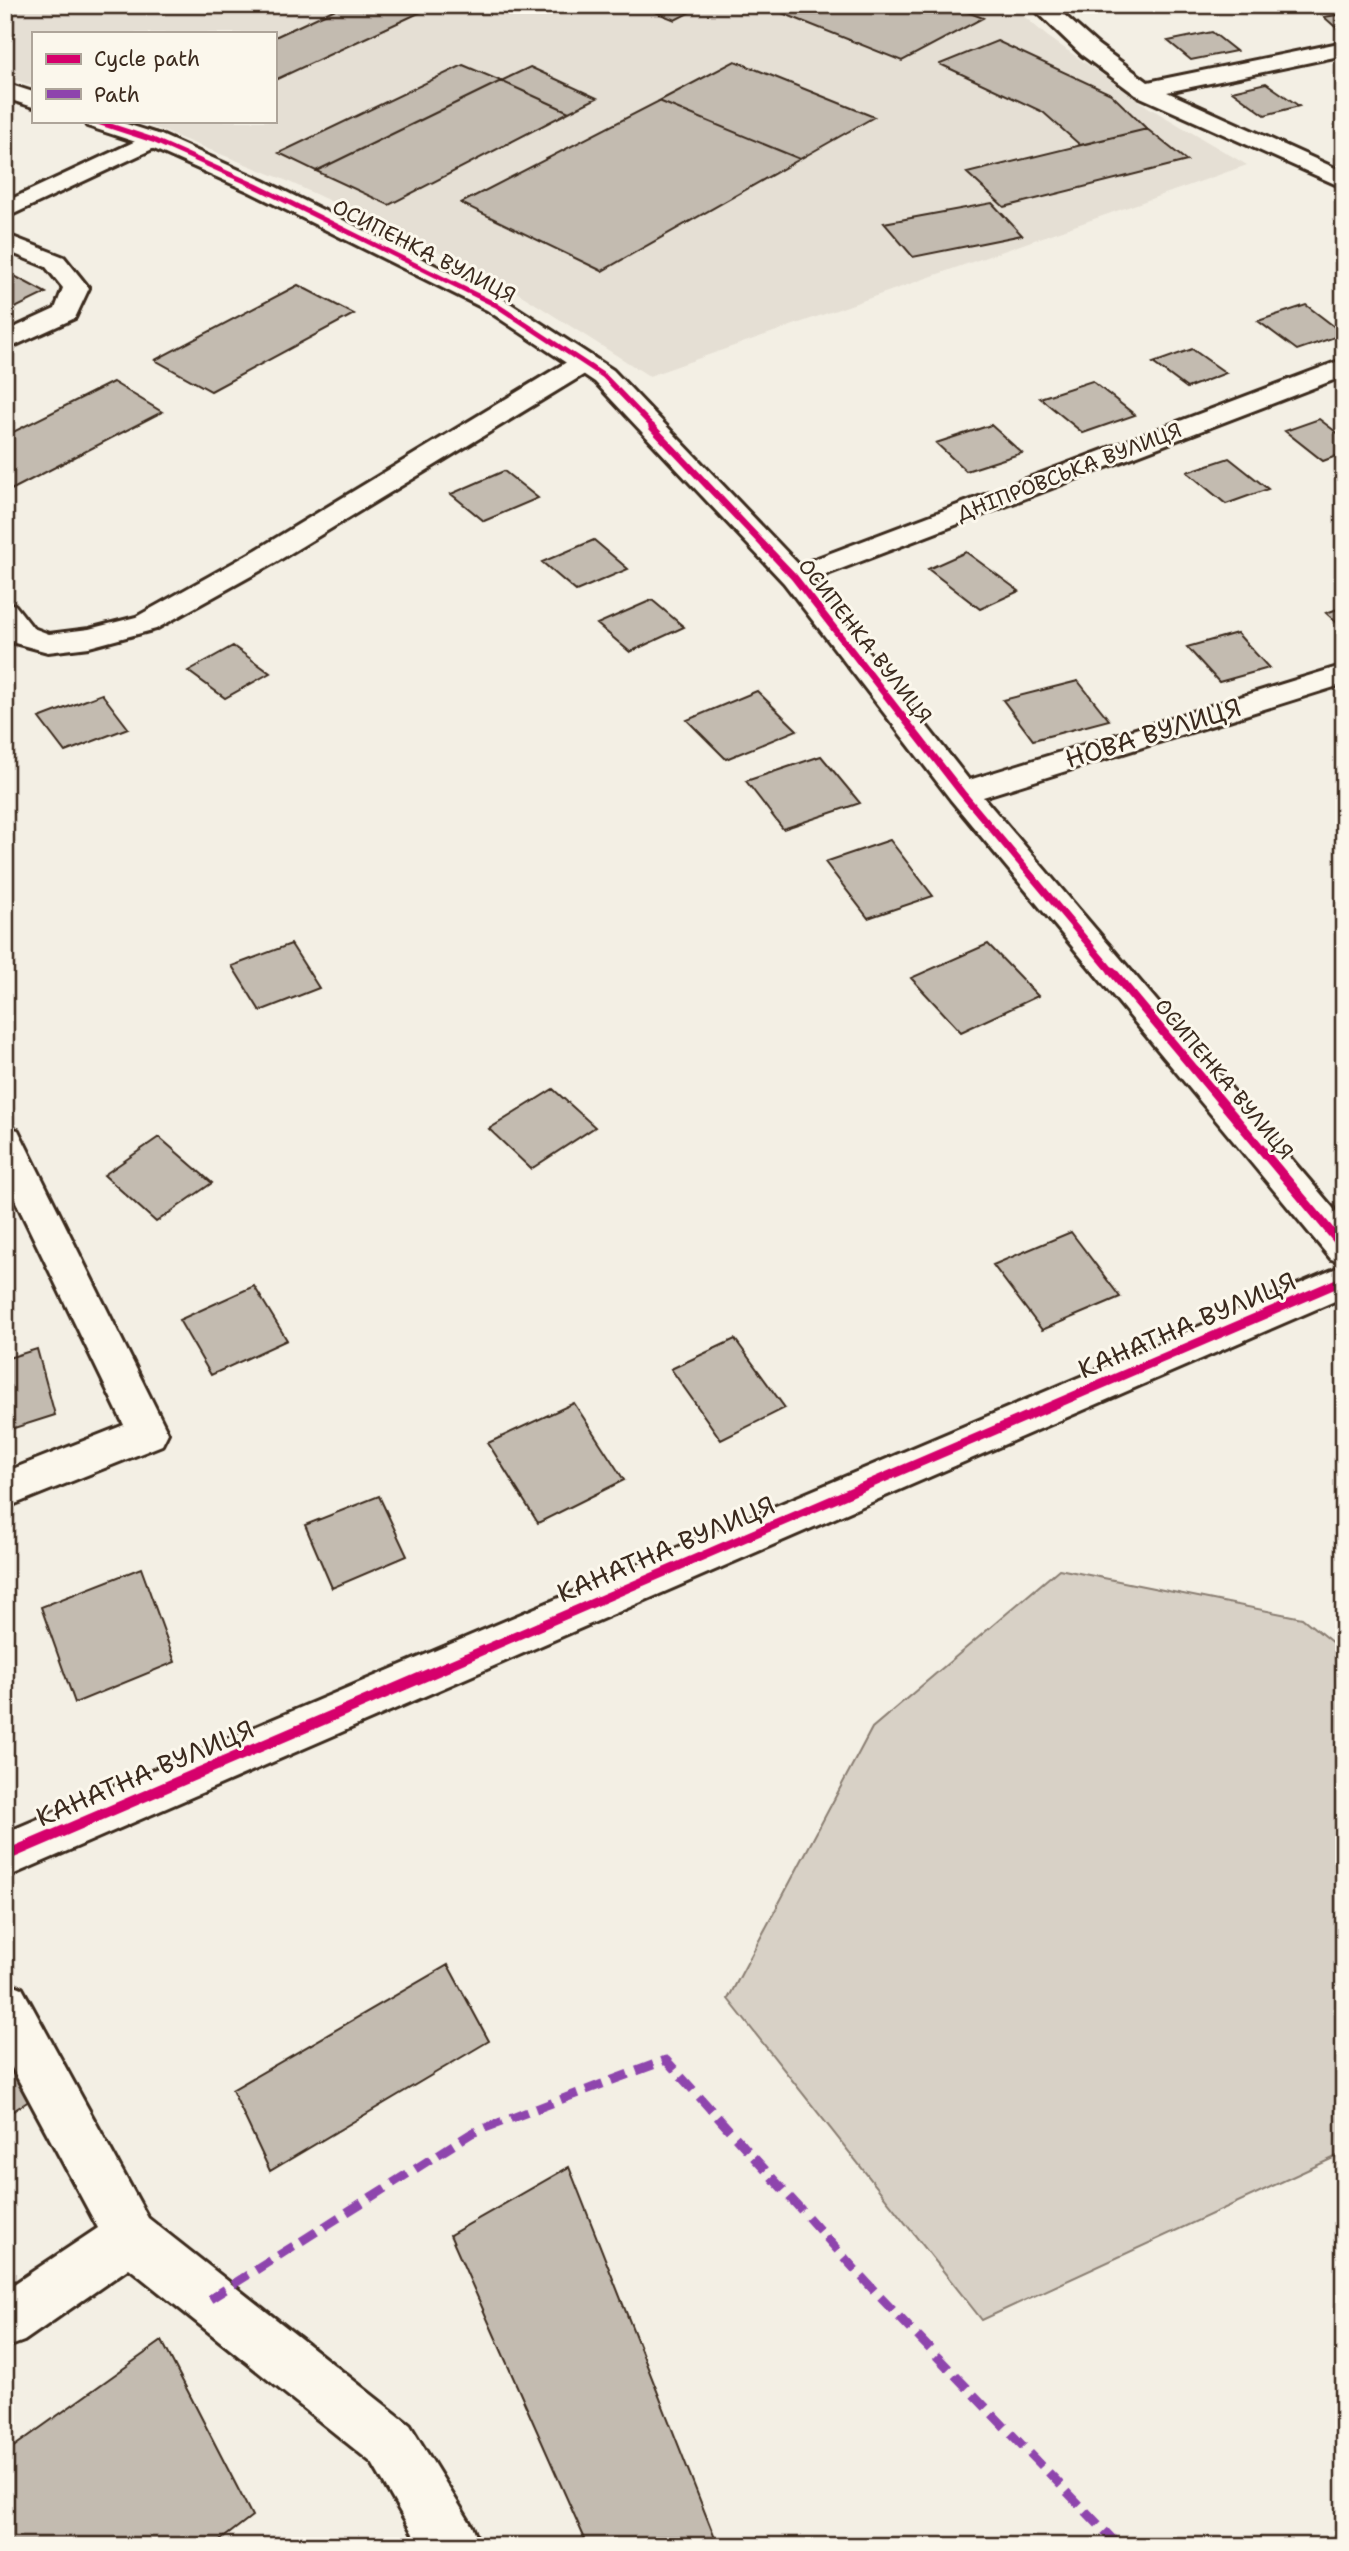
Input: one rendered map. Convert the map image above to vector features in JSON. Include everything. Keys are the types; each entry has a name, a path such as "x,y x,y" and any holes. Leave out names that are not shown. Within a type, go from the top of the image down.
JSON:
{"street":[{"path":"1040,5 1090,50 1144,90 1344,181"},
{"path":"1144,90 1344,47"},
{"path":"5,90 32,100"},
{"name":"ОСИПЕНКА ВУЛИЦЯ","path":"98,122 153,140 256,186 496,305 604,376 794,577 961,793 1344,1248"},
{"path":"5,211 153,140"},
{"path":"5,241 55,262 76,288 66,313 5,342"},
{"path":"5,611 22,635 48,643 89,639 146,623 278,549 584,363"},
{"name":"ДНІПРОВСЬКА ВУЛИЦЯ","path":"794,577 1344,367"},
{"name":"НОВА ВУЛИЦЯ","path":"961,793 1344,674"},
{"path":"5,1140 148,1433 5,1490"},
{"name":"КАНАТНА ВУЛИЦЯ","path":"5,1856 1344,1280"},
{"path":"5,2005 130,2235 391,2444 452,2546"},
{"path":"5,2322 130,2235"}],"shaded area":[{"path":"17,5 1011,5 1047,36 1148,107 1247,165 649,376 493,277 285,180 140,122 276,122 276,32 32,32 32,86 5,76 5,15"},
{"path":"1059,1569 1302,1618 1344,1652 1344,2153 982,2320 728,1999 872,1728"}],"building":[{"path":"344,5 436,5 276,80 276,37"},
{"path":"638,5 704,5 675,20"},
{"path":"762,5 949,5 983,18 902,61"},
{"path":"1344,14 1342,33 1324,17"},
{"path":"1212,32 1236,51 1191,60 1168,41"},
{"path":"997,41 1111,94 1147,129 1080,145 1043,112 940,64"},
{"path":"735,61 874,117 800,159 659,101"},
{"path":"463,65 501,81 316,171 279,153"},
{"path":"530,67 597,98 569,112 501,81"},
{"path":"501,81 569,112 389,205 316,171"},
{"path":"1266,83 1299,106 1265,115 1232,91"},
{"path":"659,101 800,159 602,271 461,203"},
{"path":"1147,129 1187,161 1004,207 967,173"},
{"path":"992,203 1022,235 913,257 884,223"},
{"path":"5,271 46,293 5,313"},
{"path":"298,285 354,314 211,391 155,360"},
{"path":"1306,305 1344,334 1297,350 1258,321"},
{"path":"1192,349 1226,373 1187,388 1153,363"},
{"path":"1092,381 1135,415 1083,433 1040,398"},
{"path":"113,382 162,412 11,490 5,486 5,436"},
{"path":"1319,419 1344,438 1344,453 1323,461 1285,431"},
{"path":"991,425 1022,453 966,471 936,443"},
{"path":"1229,458 1268,489 1226,504 1187,472"},
{"path":"504,471 538,498 484,521 451,494"},
{"path":"594,540 628,569 576,591 542,562"},
{"path":"966,552 1019,591 980,609 928,569"},
{"path":"652,600 684,627 630,652 597,624"},
{"path":"1344,607 1344,629 1326,613"},
{"path":"1237,633 1269,668 1219,682 1187,647"},
{"path":"233,646 270,673 225,698 188,671"},
{"path":"1078,681 1109,720 1033,740 1003,700"},
{"path":"757,691 797,730 726,759 687,720"},
{"path":"102,694 128,728 65,752 39,718"},
{"path":"821,756 860,803 783,829 746,781"},
{"path":"890,840 933,896 868,918 825,862"},
{"path":"291,944 319,988 260,1011 232,966"},
{"path":"988,944 1038,996 961,1032 911,978"},
{"path":"553,1089 595,1127 531,1169 489,1129"},
{"path":"159,1137 212,1183 156,1222 104,1175"},
{"path":"1071,1232 1120,1297 1042,1330 993,1265"},
{"path":"254,1286 287,1340 211,1375 179,1320"},
{"path":"735,1339 785,1408 721,1440 671,1369"},
{"path":"37,1349 55,1415 5,1431 5,1359"},
{"path":"574,1403 624,1480 538,1523 488,1443"},
{"path":"379,1496 407,1556 332,1588 305,1525"},
{"path":"141,1568 175,1662 75,1703 41,1607"},
{"path":"448,1965 489,2041 270,2171 232,2090"},
{"path":"5,2053 29,2101 5,2116"},
{"path":"569,2167 718,2546 588,2546 450,2235"},
{"path":"162,2341 252,2516 213,2546 5,2546 5,2453"}],"marked path":[{"path":"210,2299 472,2133 666,2060 879,2296 1119,2546"}],"cycle path":[{"path":"98,122 153,140 256,186 496,305 604,376 794,577 962,793 1344,1248"},
{"path":"5,1856 1344,1280"}]}
